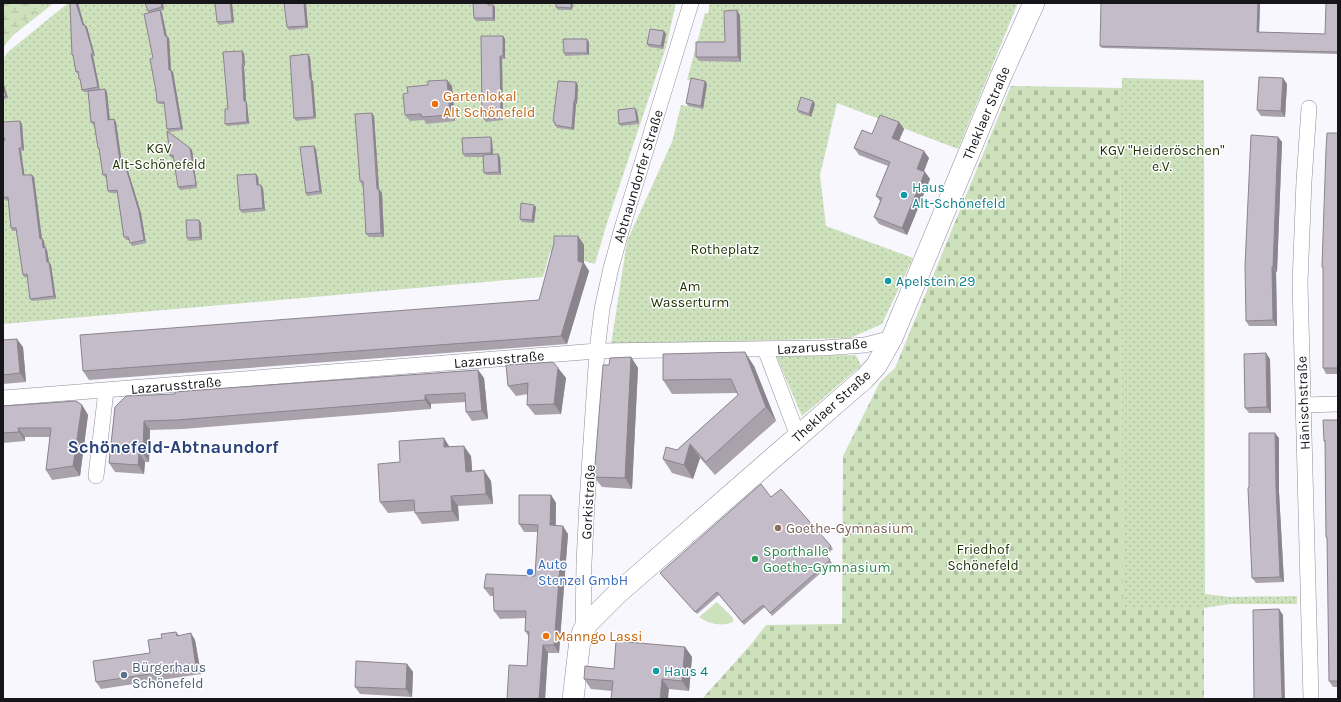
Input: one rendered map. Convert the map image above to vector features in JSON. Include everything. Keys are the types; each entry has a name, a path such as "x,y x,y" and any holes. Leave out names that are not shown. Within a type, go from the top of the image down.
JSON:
{"main road":[{"name":"Theklaer Straße","path":"583,631 592,618 618,594 865,378 876,366 892,338 1001,76 1034,3"},
{"name":"Gorkistraße","path":"573,699 578,651 583,631"}],"street":[{"name":"Abtnaundorfer Straße","path":"597,351 602,309 611,268 691,3"},
{"name":"Hänischstraße","path":"1309,108 1304,181 1300,283 1311,699"},
{"name":"Lazarusstraße","path":"3,398 597,351 823,348 865,345 892,338"},
{"path":"765,349 798,436"},
{"name":"Gorkistraße","path":"583,631 584,563 597,351"},
{"path":"96,476 106,391"},
{"path":"1304,405 1338,404"}],"green space":[{"path":"3,3 54,3 3,43"},
{"path":"3,3 41,3 3,47"},
{"name":"KGV Alt-Schönefeld","path":"68,3 676,3 666,47 607,223 595,264 550,252 543,277 3,324 3,59 8,52"},
{"path":"710,3 1018,3 958,149 837,103 820,175 826,226 913,258 882,324 850,338 611,345 627,241 672,142 681,105 702,108 707,84 687,80 705,13 708,13"},
{"name":"KGV \"Heideröschen\" e.V.","path":"1122,78 1204,80 1205,594 1230,597 1297,596 1297,604 1230,604 1204,608 1123,608 1120,157"},
{"name":"Friedhof Schönefeld","path":"1011,86 1123,88 1120,157 1123,608 1204,608 1204,699 702,699 753,642 766,625 842,624 843,456 880,382 895,368"},
{"path":"856,355 861,366 802,416 776,356"},
{"path":"717,602 733,618 733,622 729,624 716,624 699,617"}],"building":[{"path":"70,3 76,3 83,25 85,25 93,53 91,54 98,87 82,90 78,71 76,72 72,55"},
{"path":"145,3 161,3 162,7 148,11"},
{"path":"215,3 230,3 232,21 217,22"},
{"path":"284,3 304,3 306,26 287,27"},
{"path":"473,3 488,3 488,5 493,5 493,18 474,18"},
{"path":"556,3 571,3 571,8 556,7"},
{"path":"1101,3 1258,3 1257,32 1325,34 1326,3 1338,3 1338,52 1100,46"},
{"path":"160,10 165,36 167,36 169,70 171,70 181,128 167,129 164,102 157,102 150,59 153,58 144,14"},
{"path":"737,10 738,57 696,57 696,42 725,42 724,11"},
{"path":"650,29 664,31 661,46 647,44"},
{"path":"481,36 503,36 503,56 500,56 501,118 484,119 484,113 482,113"},
{"path":"563,39 587,39 587,53 564,53"},
{"path":"242,51 244,101 246,101 247,122 225,124 225,109 228,109 223,52"},
{"path":"308,54 314,116 294,118 290,56"},
{"path":"1259,77 1283,78 1281,111 1257,110"},
{"path":"691,78 705,81 701,106 686,103"},
{"path":"447,80 450,115 422,117 421,114 405,115 403,94 408,93 407,87 428,85 428,81"},
{"path":"558,81 576,82 572,128 555,125 555,122 553,121"},
{"path":"3,85 6,96 3,97"},
{"path":"105,89 108,120 114,119 121,169 126,168 139,211 144,240 130,243 128,237 124,237 117,190 108,191 106,174 103,175 94,122 91,122 88,91"},
{"path":"801,97 813,101 809,114 797,110"},
{"path":"635,108 637,121 619,124 618,110"},
{"path":"372,113 377,189 379,189 381,233 366,234 363,181 360,181 355,114"},
{"path":"880,115 899,122 892,138 924,151 917,169 925,172 902,228 874,217 882,198 876,196 890,162 854,148 862,130 872,134"},
{"path":"20,121 22,148 19,148 23,175 32,175 40,239 42,238 47,262 49,262 54,296 30,299 27,274 23,275 16,228 11,228 8,197 4,198 3,193 3,141 5,140 3,135 3,122"},
{"path":"167,131 190,148 196,185 178,187 173,155 170,156"},
{"path":"1327,133 1338,133 1338,368 1323,368 1322,267"},
{"path":"1251,135 1278,137 1272,267 1273,320 1246,321 1245,266"},
{"path":"491,137 491,153 463,154 462,138"},
{"path":"314,146 320,191 306,193 300,147"},
{"path":"498,154 499,172 484,173 483,155"},
{"path":"256,174 257,185 261,185 263,208 240,210 237,175"},
{"path":"521,203 534,205 532,220 520,219"},
{"path":"186,220 199,220 200,237 187,238"},
{"path":"554,236 578,236 578,261 583,263 561,336 83,371 80,335 539,300 554,243"},
{"path":"17,339 20,373 3,375 3,340"},
{"path":"745,352 766,407 706,462 690,444 684,465 663,459 666,447 677,450 738,395 731,379 663,380 663,354"},
{"path":"1266,353 1267,407 1245,408 1244,354"},
{"path":"631,357 625,478 594,477 603,365 609,365 610,358"},
{"path":"553,362 558,368 554,404 527,405 528,383 508,386 506,365"},
{"path":"478,370 482,411 466,412 465,393 425,395 425,400 177,420 144,421 143,453 139,453 138,465 109,463 115,407 126,396 175,394 175,392"},
{"path":"76,401 82,405 73,466 46,470 51,428 18,428 19,432 3,433 3,406"},
{"path":"1323,420 1338,420 1338,681 1329,681 1325,440 1324,441"},
{"path":"1249,433 1275,433 1280,577 1252,578 1248,488"},
{"path":"444,438 444,447 464,446 466,472 484,470 486,494 451,496 452,511 415,513 414,500 380,502 378,464 400,462 399,441"},
{"name":"Sporthalle Goethe-Gymnasium","path":"761,484 771,497 781,489 831,546 824,553 830,560 770,613 763,605 742,622 717,592 695,612 660,573"},
{"path":"519,495 551,495 550,525 563,526 554,645 543,645 539,699 507,699 509,665 527,666 529,632 525,631 526,611 494,611 493,588 484,588 486,574 535,576 538,525 519,524"},
{"path":"1279,609 1282,699 1254,699 1253,610"},
{"path":"176,632 177,636 191,633 196,667 96,682 93,661 150,653 148,640 162,638 161,634"},
{"path":"616,641 685,647 682,681 662,679 660,699 611,699 613,681 584,679 585,666 614,669"},
{"path":"356,661 407,664 406,689 355,687"}],"place":[{"name":"Gartenlokal Alt Schönefeld","path":"435,104"},
{"name":"Haus Alt-Schönefeld","path":"904,195"},
{"name":"Apelstein 29","path":"888,281"},
{"name":"Goethe-Gymnasium","path":"778,528"},
{"name":"Sporthalle Goethe-Gymnasium","path":"755,559"},
{"name":"Auto Stenzel GmbH","path":"530,572"},
{"name":"Manngo Lassi","path":"546,636"},
{"name":"Haus 4","path":"656,671"},
{"name":"Bürgerhaus Schönefeld","path":"124,675"}],"district":[{"name":"Schönefeld-Abtnaundorf","path":"173,447"}],"park label":[{"name":"Rotheplatz","path":"725,249"},
{"name":"Am Wasserturm","path":"690,294"}]}
